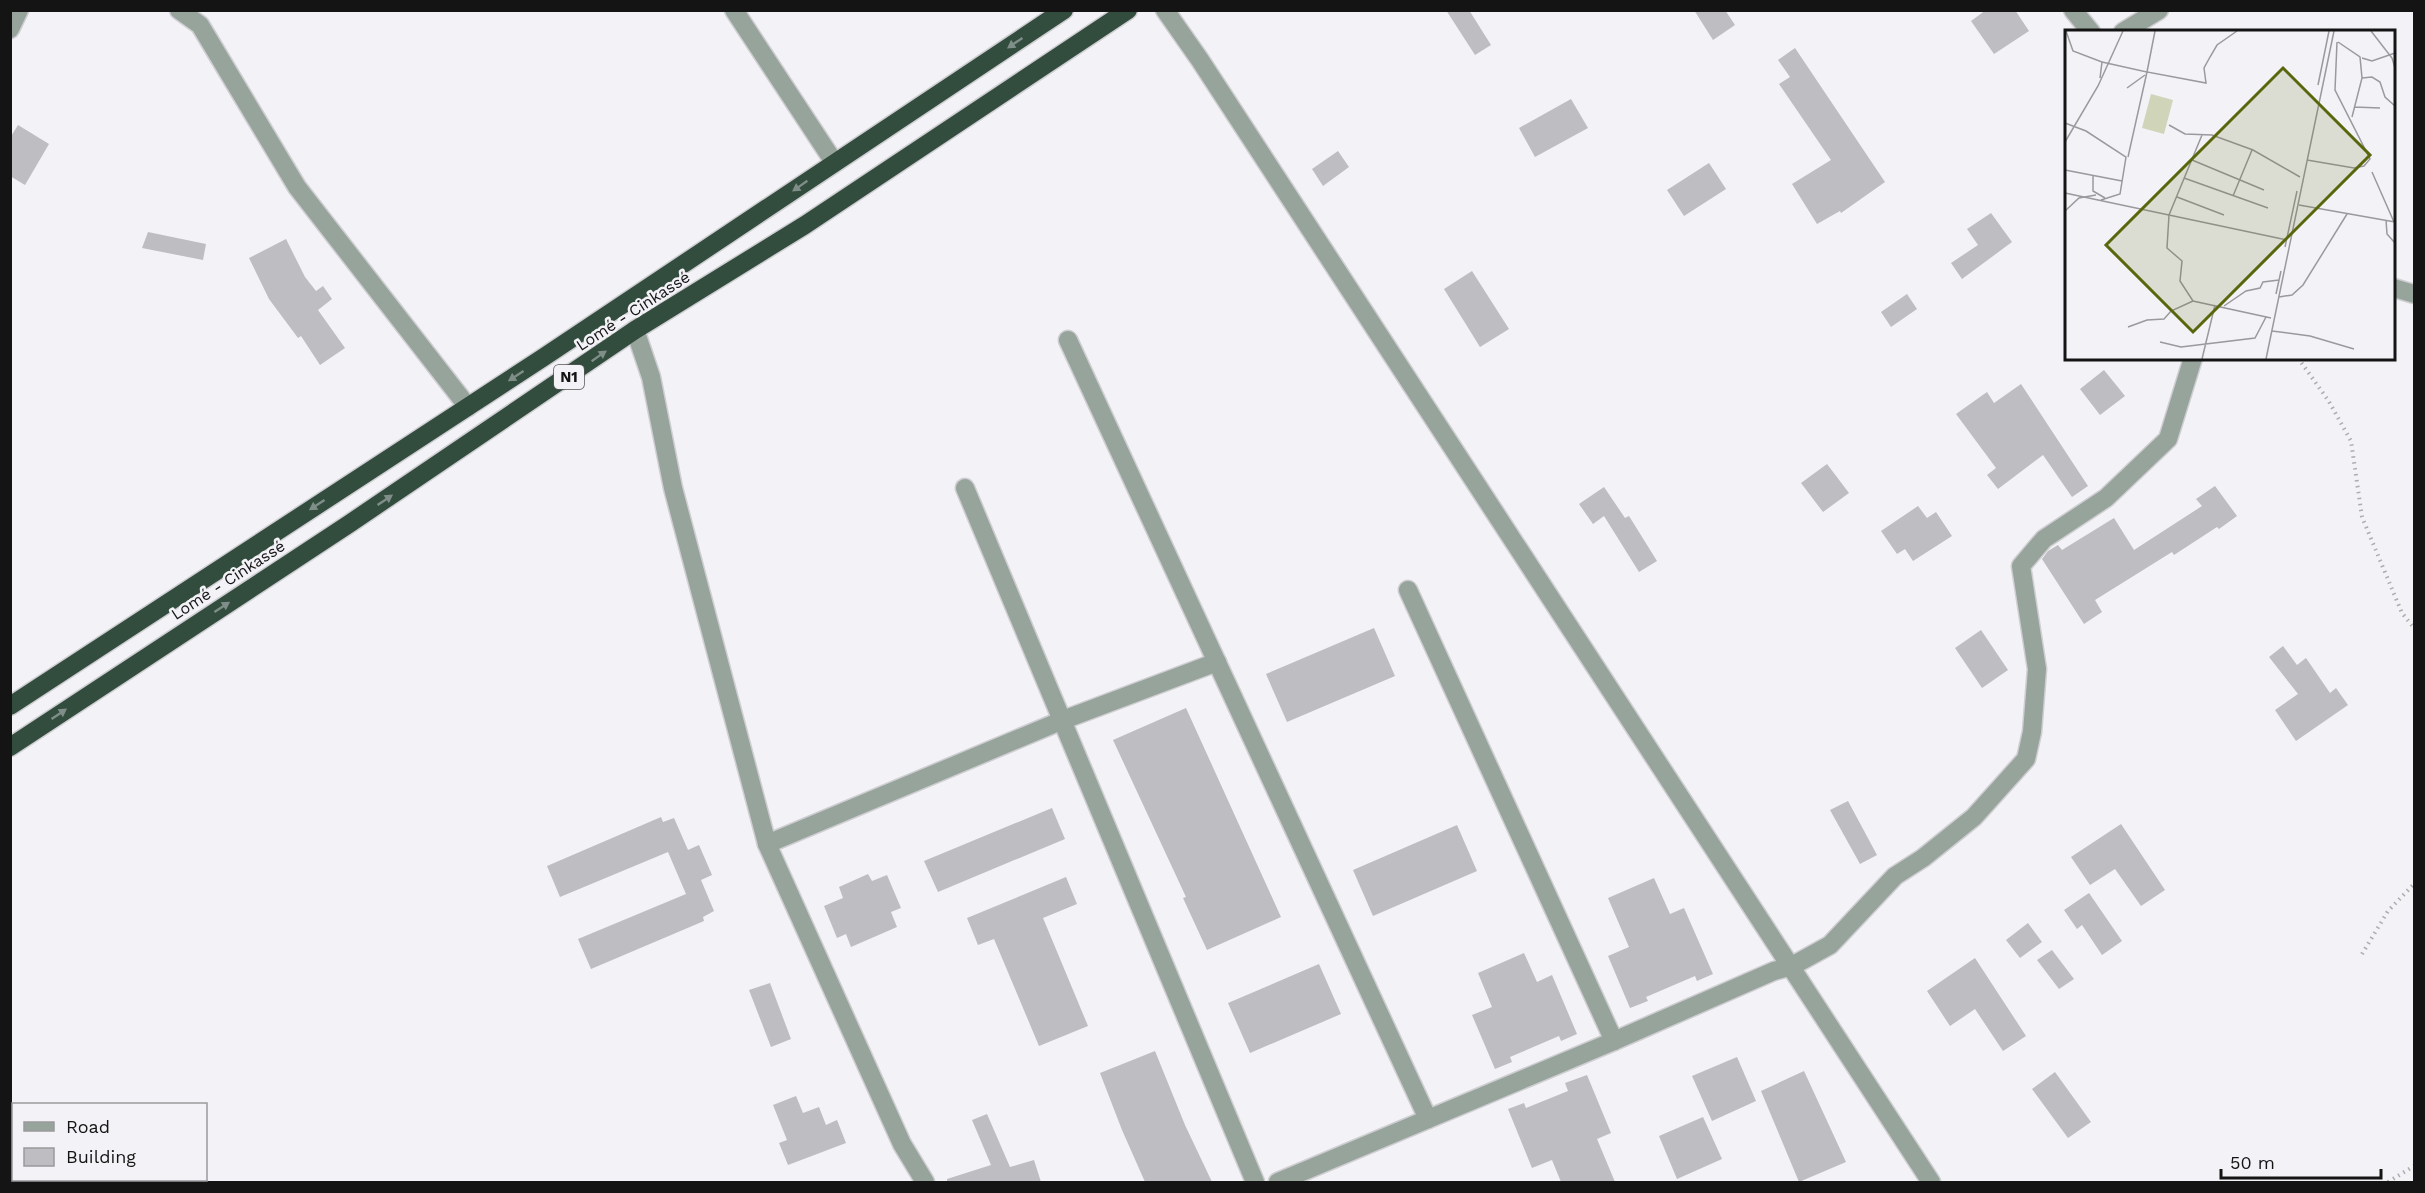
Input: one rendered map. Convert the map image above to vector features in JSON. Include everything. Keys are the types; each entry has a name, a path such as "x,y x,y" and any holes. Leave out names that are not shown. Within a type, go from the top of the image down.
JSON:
{"highway":[{"name":"Lomé - Cinkassé","path":"10,706 468,407 1064,10"},
{"name":"Lomé - Cinkassé","path":"10,747 359,518 635,330 805,225 1128,10"},
{"path":"620,306 635,330"}],"street":[{"path":"10,29 19,10"},
{"path":"179,10 200,25 297,187 468,407"},
{"path":"734,10 834,162"},
{"path":"1165,10 1792,966 1931,1182"},
{"path":"2073,10 2090,30"},
{"path":"2080,10 2091,30"},
{"path":"2126,30 2159,10"},
{"path":"2395,288 2415,294"},
{"path":"635,330 651,377 673,488 767,844 902,1144 925,1182"},
{"path":"1068,340 1428,1119"},
{"path":"1278,1182 1614,1041 1774,970 1792,966 1830,945 1895,876 1923,858 1974,817 2026,759 2032,732 2037,669 2020,566 2044,539 2106,498 2168,439 2192,360"},
{"path":"965,488 1255,1182"},
{"path":"1408,590 1614,1041"},
{"path":"767,844 1063,720 1217,662"}],"path":[{"path":"2299,360 2328,400 2351,441 2362,517 2402,613 2415,628"},
{"path":"2362,954 2388,911 2415,884"},
{"path":"2388,1182 2415,1166"}],"building":[{"path":"1446,10 1469,10 1491,45 1475,55"},
{"path":"1694,10 1725,10 1735,25 1713,40"},
{"path":"1986,10 2015,10 2029,31 1994,54 1971,21"},
{"path":"1795,48 1885,182 1841,213 1840,211 1817,224 1792,184 1831,160 1779,84 1790,77 1778,60"},
{"path":"1571,99 1588,128 1535,157 1519,128"},
{"path":"18,125 49,144 25,185 10,176 10,138"},
{"path":"1338,151 1349,167 1323,186 1312,169"},
{"path":"1709,163 1726,189 1684,216 1667,190"},
{"path":"1991,213 2012,242 1962,279 1951,263 1978,245 1967,229"},
{"path":"148,232 206,244 203,260 142,248"},
{"path":"286,239 305,277 316,291 323,286 332,299 318,310 345,348 320,365 301,336 298,338 269,299 249,258"},
{"path":"1472,271 1509,329 1480,347 1444,289"},
{"path":"1907,294 1917,309 1891,327 1881,312"},
{"path":"2104,370 2125,396 2100,415 2080,389"},
{"path":"2021,384 2088,486 2072,497 2043,455 1998,489 1987,475 1996,468 1956,414 1987,392 1994,403"},
{"path":"1827,464 1849,493 1823,512 1801,483"},
{"path":"2215,486 2237,516 2174,555 2172,552 2095,600 2102,612 2084,624 2042,559 2048,551 2058,545 2062,550 2114,518 2134,550 2202,506 2196,499"},
{"path":"1604,487 1625,518 1629,516 1657,561 1639,572 1604,516 1593,524 1579,504"},
{"path":"1918,506 1927,518 1936,512 1952,536 1913,561 1905,549 1897,554 1881,531"},
{"path":"1374,628 1395,676 1287,722 1266,674"},
{"path":"1981,630 2008,670 1982,688 1955,648"},
{"path":"2283,646 2297,665 2306,658 2330,693 2336,688 2348,705 2296,741 2275,710 2298,694 2269,657"},
{"path":"1186,708 1281,917 1207,950 1183,898 1186,897 1113,740"},
{"path":"1848,801 1877,855 1860,864 1830,810"},
{"path":"1052,808 1065,839 938,892 924,861"},
{"path":"661,817 663,822 674,818 688,850 699,845 712,875 701,880 714,911 703,917 704,921 591,969 578,939 686,894 668,852 560,897 547,866"},
{"path":"2121,824 2165,890 2141,906 2115,869 2090,885 2071,857"},
{"path":"1457,825 1477,871 1373,916 1353,870"},
{"path":"868,874 872,881 887,875 901,908 891,912 897,927 851,947 846,934 837,938 824,906 843,898 839,887"},
{"path":"1066,877 1077,904 1043,918 1088,1026 1039,1046 994,939 978,945 967,918"},
{"path":"1654,878 1670,914 1684,908 1713,974 1697,981 1695,976 1646,997 1648,1001 1630,1008 1608,956 1629,947 1608,898"},
{"path":"2089,893 2122,941 2102,955 2082,925 2077,929 2064,910"},
{"path":"2028,923 2042,942 2020,958 2006,940"},
{"path":"2052,950 2074,979 2059,989 2037,960"},
{"path":"1524,953 1537,982 1552,975 1577,1034 1561,1041 1559,1036 1510,1057 1512,1062 1495,1069 1472,1015 1492,1007 1478,973"},
{"path":"1975,958 2026,1036 2003,1051 1975,1009 1950,1026 1927,991"},
{"path":"1319,964 1341,1014 1250,1053 1228,1003"},
{"path":"770,983 791,1039 771,1047 749,990"},
{"path":"1155,1051 1185,1125 1212,1182 1145,1182 1122,1130 1100,1073"},
{"path":"1737,1057 1756,1101 1712,1121 1692,1076"},
{"path":"1804,1071 1846,1162 1799,1182 1761,1091"},
{"path":"2055,1072 2091,1122 2068,1138 2032,1089"},
{"path":"1587,1075 1611,1133 1597,1139 1615,1182 1561,1182 1552,1160 1532,1168 1508,1109 1524,1103 1526,1108 1568,1091 1565,1083"},
{"path":"796,1096 803,1113 819,1107 826,1125 837,1120 846,1143 788,1165 779,1143 787,1140 773,1105"},
{"path":"987,1114 1010,1167 1034,1160 1041,1182 947,1182 947,1179 991,1165 972,1120"},
{"path":"1703,1117 1722,1159 1677,1179 1659,1136"}]}
